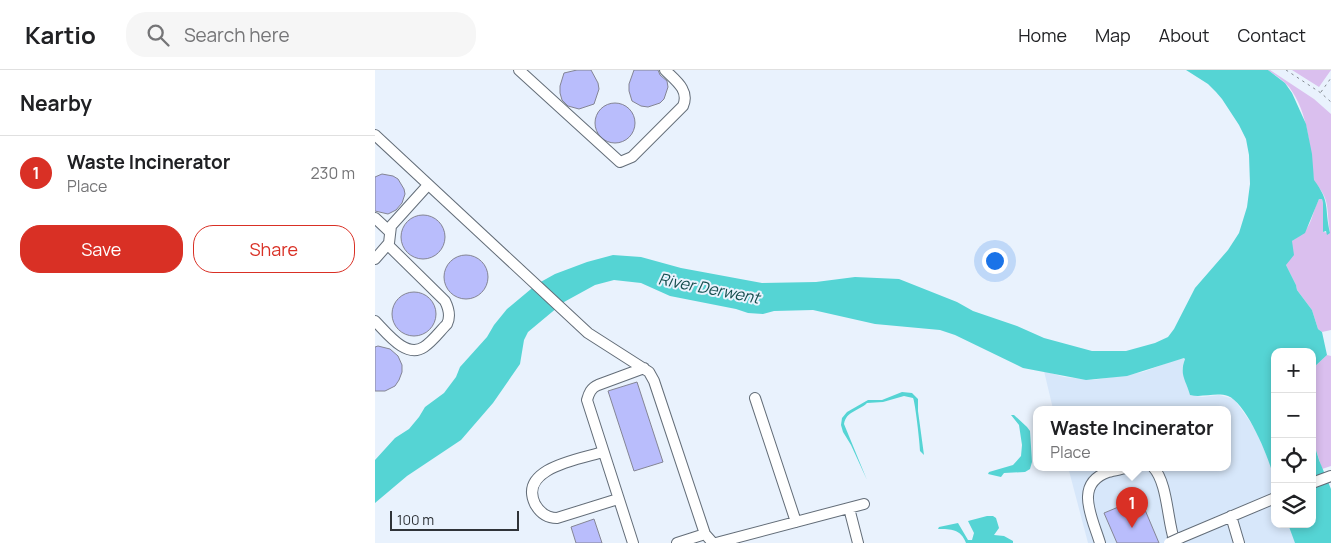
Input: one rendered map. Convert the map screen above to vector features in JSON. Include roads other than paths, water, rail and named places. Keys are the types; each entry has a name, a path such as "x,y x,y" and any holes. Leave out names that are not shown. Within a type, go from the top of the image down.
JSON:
{"lane":[{"path":"519,70 620,162 632,157 685,102 681,85 665,70"},
{"path":"375,134 588,333 649,372 654,380 705,534 715,543 864,504"},
{"path":"375,259 389,244 391,226 428,185"},
{"path":"375,218 390,232"},
{"path":"375,321 400,345 410,350 415,350 424,347 447,324 449,319 449,308 445,301 388,246"},
{"path":"633,543 587,400 593,387 644,368"},
{"path":"755,398 796,522"},
{"path":"603,452 553,467 541,474 536,478 533,486 535,504 544,515 557,518 618,498"},
{"path":"1100,543 1088,505 1087,492 1091,483 1105,473 1113,471"},
{"path":"1156,471 1178,540"},
{"path":"1316,482 1331,476"},
{"path":"1169,543 1271,499"},
{"path":"849,508 858,543"},
{"path":"1231,516 1239,543"},
{"path":"677,543 705,534"}],"water":[{"name":"River Derwent","path":"1186,70 1268,70 1285,83 1292,93 1306,124 1312,154 1314,180 1323,194 1326,205 1330,233 1327,235 1326,231 1323,232 1323,203 1322,199 1319,199 1305,233 1292,241 1294,255 1286,265 1297,290 1312,310 1318,329 1322,332 1327,355 1316,365 1316,348 1271,348 1271,467 1250,421 1235,401 1223,395 1190,395 1183,373 1184,358 1127,376 1086,380 1023,368 955,335 940,330 875,324 813,310 774,311 763,314 748,313 670,296 641,283 614,280 595,285 564,302 528,332 524,340 520,364 493,403 461,440 407,476 375,503 375,460 395,438 409,429 425,407 444,393 456,377 460,367 487,337 507,309 537,284 555,274 613,255 641,257 681,268 762,283 816,282 855,277 899,279 957,302 973,311 1017,326 1044,338 1092,351 1126,351 1155,343 1168,337 1195,288 1228,250 1239,233 1247,207 1250,184 1249,155 1246,139 1222,99 1208,84"},
{"path":"902,392 912,393 918,399 924,455 920,451 913,398 904,396 883,402 867,403 847,416 844,424 867,480 843,432 842,418 847,412 868,400 882,400"},
{"path":"1011,415 1014,415 1030,431 1032,462 1030,469 1025,472 1004,473 1001,477 988,474 989,472 1013,465 1021,456 1022,445 1019,425"},
{"path":"1316,450 1331,489 1331,543 1295,543 1289,528 1316,528"},
{"path":"987,516 996,518 999,528 994,535 1004,536 1013,541 1013,543 966,543 958,532 938,529 939,527 958,523 968,540 972,540 974,533 968,521"}],"place":[{"name":"Waste Incinerator","path":"1132,528"}]}
